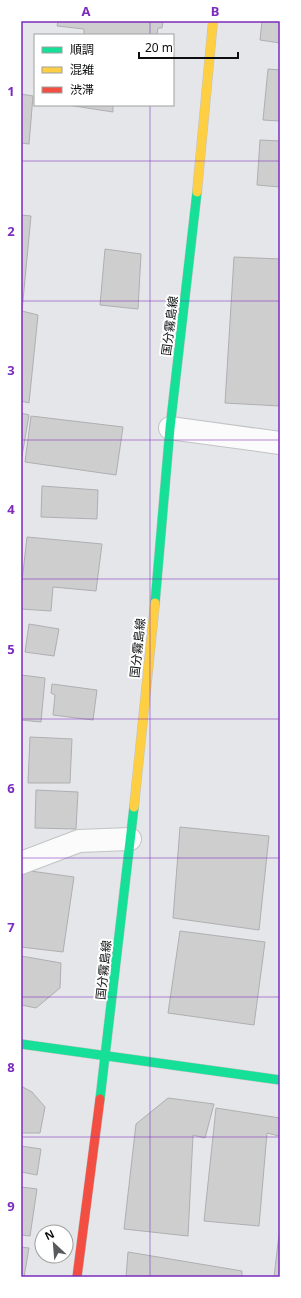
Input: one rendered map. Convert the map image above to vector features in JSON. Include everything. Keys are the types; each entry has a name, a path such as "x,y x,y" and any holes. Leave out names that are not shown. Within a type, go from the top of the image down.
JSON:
{"main road":[{"name":"国分霧島線","path":"77,1277 106,1056 152,641 170,428 195,208 213,21"},
{"path":"21,1044 280,1080"}],"street":[{"path":"170,428 280,443"},
{"path":"21,863 79,841 130,839"}],"building":[{"path":"58,21 163,21 162,28 158,28 157,34 84,34 84,29 57,26"},
{"path":"262,21 280,21 280,43 260,40"},
{"path":"268,69 280,70 280,121 263,120"},
{"path":"21,94 33,96 29,144 21,143"},
{"path":"74,106 113,106 113,112"},
{"path":"260,140 280,141 280,187 257,185"},
{"path":"21,215 31,216 22,311 38,315 29,403 21,401"},
{"path":"105,249 141,254 138,309 100,305"},
{"path":"234,257 280,259 280,406 225,403"},
{"path":"21,413 29,415 22,456 21,456"},
{"path":"31,416 123,427 116,475 25,462"},
{"path":"42,486 98,490 97,519 41,517"},
{"path":"27,537 102,544 96,591 53,587 51,611 21,609 21,590"},
{"path":"29,624 59,629 54,656 25,652"},
{"path":"21,675 45,678 41,722 21,720"},
{"path":"52,684 97,690 93,720 53,715 55,695 51,693"},
{"path":"30,737 72,739 70,783 28,783"},
{"path":"36,790 78,792 76,829 35,828"},
{"path":"180,827 269,836 259,930 173,918"},
{"path":"23,870 74,877 63,952 21,947 21,886"},
{"path":"180,931 265,942 254,1025 168,1013"},
{"path":"21,956 61,963 60,988 36,1008 21,1005"},
{"path":"21,1086 32,1092 45,1107 40,1133 21,1133"},
{"path":"168,1098 214,1104 205,1138 193,1135 188,1236 124,1229 136,1124"},
{"path":"216,1108 280,1118 279,1136 267,1133 259,1226 204,1221"},
{"path":"21,1146 41,1149 37,1175 21,1172"},
{"path":"21,1187 37,1189 30,1236 21,1235"},
{"path":"279,1235 280,1277 274,1277"},
{"path":"21,1247 29,1248 24,1277 21,1277"},
{"path":"128,1252 242,1271 242,1277 126,1277"}],"traffic: fast":[{"path":"155,603 170,428 197,192"},
{"path":"100,1099 134,807"},
{"path":"21,1044 280,1080"}],"traffic: slow":[{"path":"197,192 213,21"},
{"path":"134,807 155,603"}],"traffic: jam":[{"path":"77,1277 100,1099"}]}
